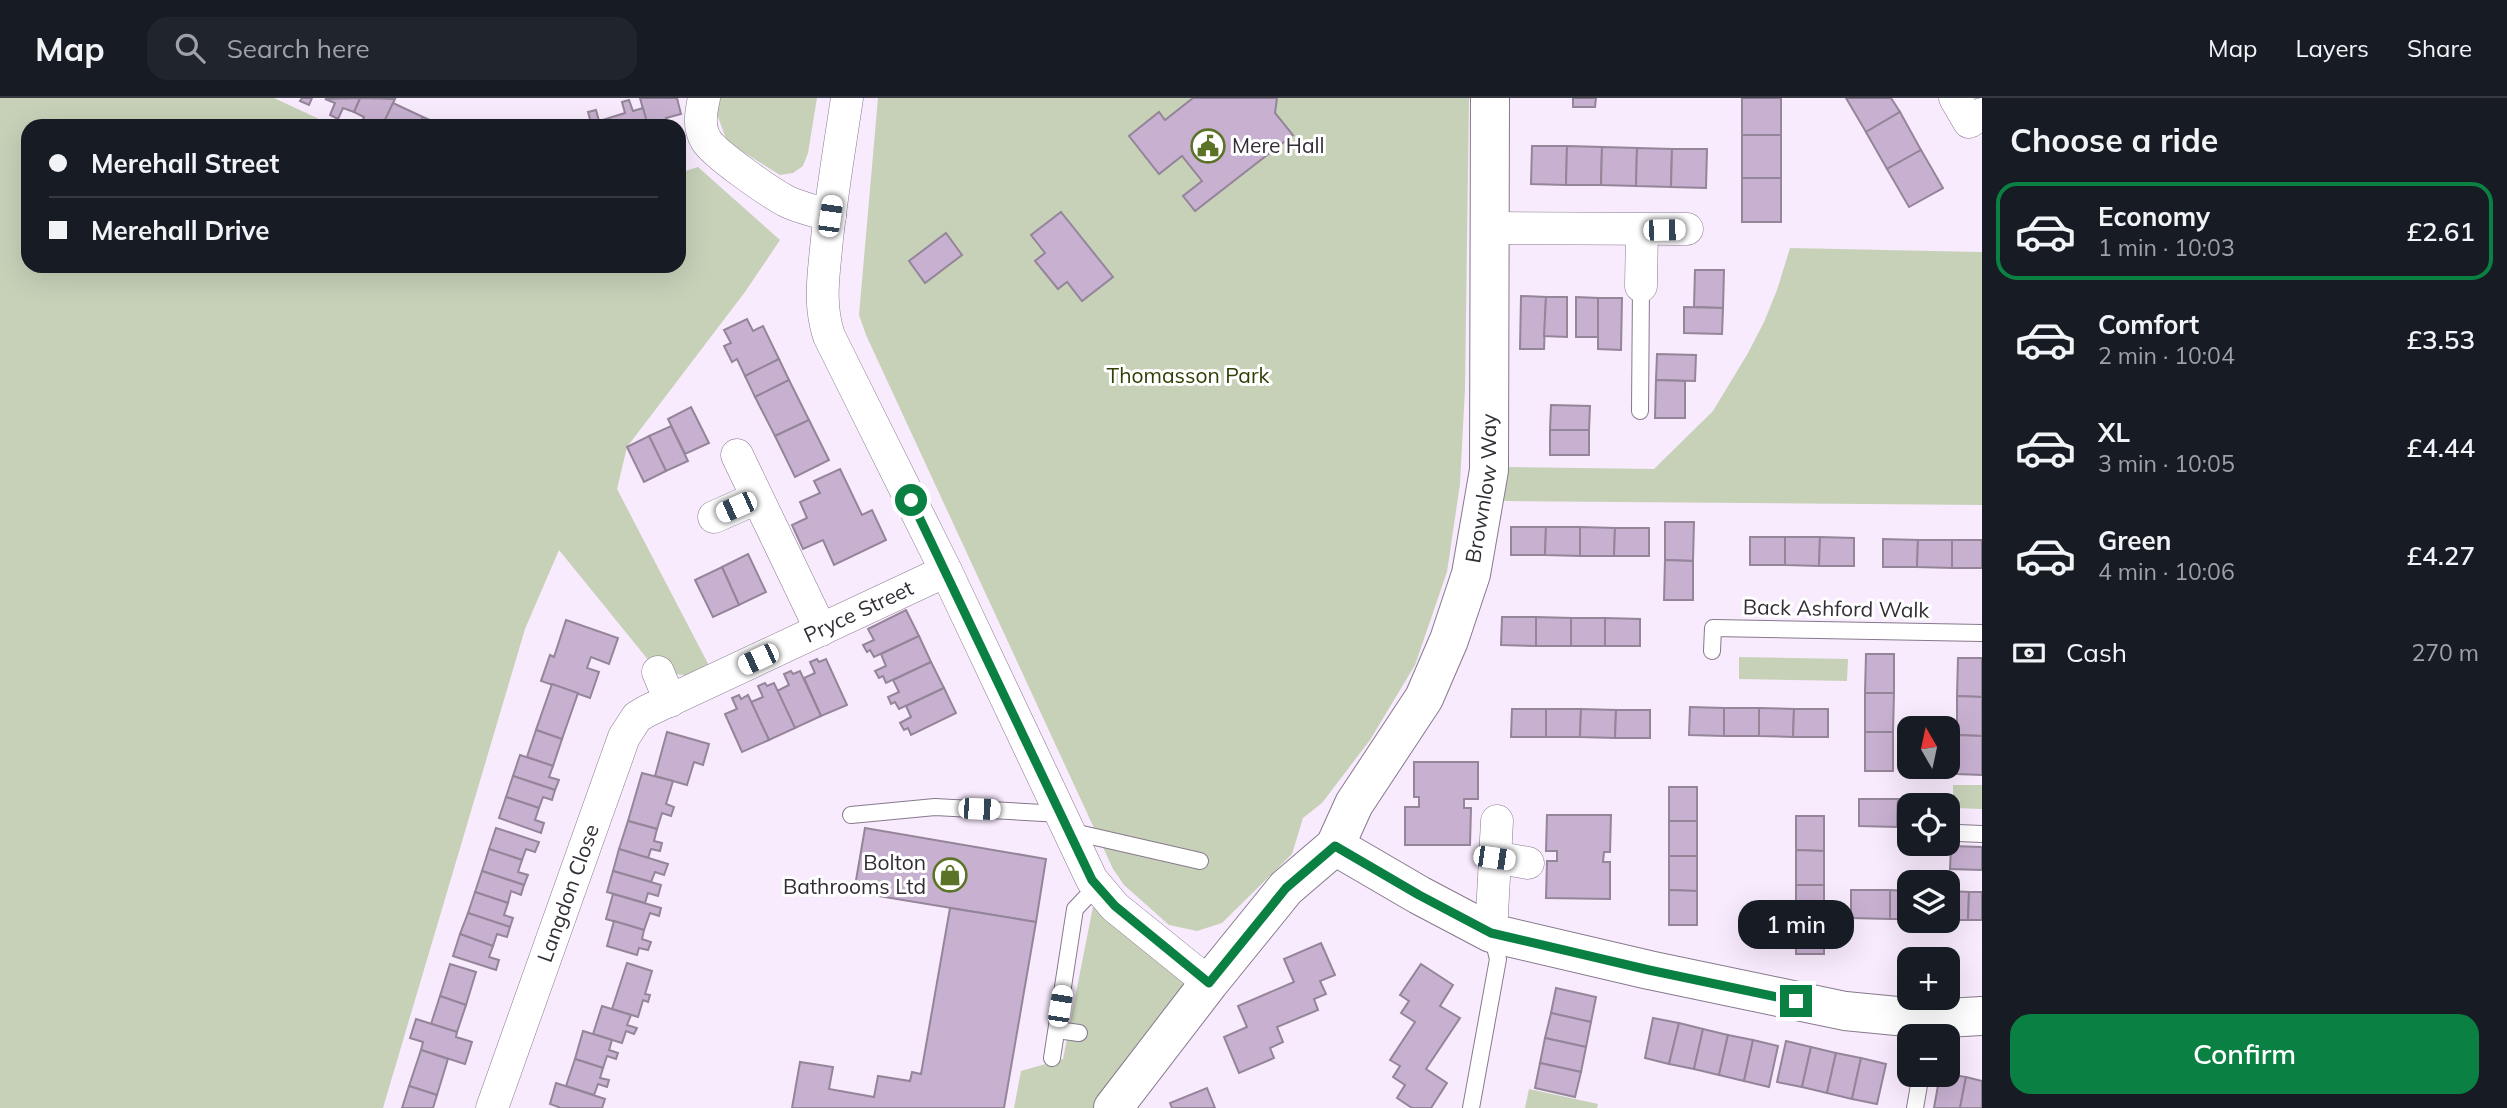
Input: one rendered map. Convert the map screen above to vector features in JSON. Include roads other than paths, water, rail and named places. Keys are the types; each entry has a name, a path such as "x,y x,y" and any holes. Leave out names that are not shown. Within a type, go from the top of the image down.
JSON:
{"street":[{"path":"704,98 701,129 715,152 787,201 830,216"},
{"path":"847,98 821,296 823,317 829,336 946,571 1097,886 1115,906 1209,983"},
{"name":"Brownlow Way","path":"1335,846 1354,804 1424,698 1449,640 1471,574 1489,470 1490,98"},
{"path":"1955,98 1969,122 1982,114"},
{"path":"1490,229 1686,229"},
{"path":"1641,286 1642,230"},
{"path":"737,456 821,630"},
{"path":"714,517 757,498"},
{"name":"Pryce Street","path":"674,688 821,630 946,571"},
{"name":"Langdon Close","path":"492,1108 624,737 637,717 674,688"},
{"path":"1491,933 1497,821"},
{"path":"1113,1108 1286,888 1335,846 1491,933 1649,970 1912,1024"},
{"path":"1494,858 1528,863"},
{"path":"1942,1024 1982,1016"}],"lane":[{"path":"1640,411 1641,286"},
{"name":"Back Ashford Walk","path":"1712,651 1713,628 1982,633"},
{"path":"851,815 934,807 1065,823 1200,861"},
{"path":"1960,833 1982,834"},
{"path":"1052,1058 1075,909 1097,886"},
{"path":"1471,1108 1498,959 1491,933"},
{"path":"1057,1030 1079,1033"},
{"path":"1915,1108 1919,1087"}],"place":[{"name":"Mere Hall","path":"1208,146"},
{"name":"Bolton Bathrooms Ltd","path":"950,875"}],"park label":[{"name":"Thomasson Park","path":"1188,376"}]}
